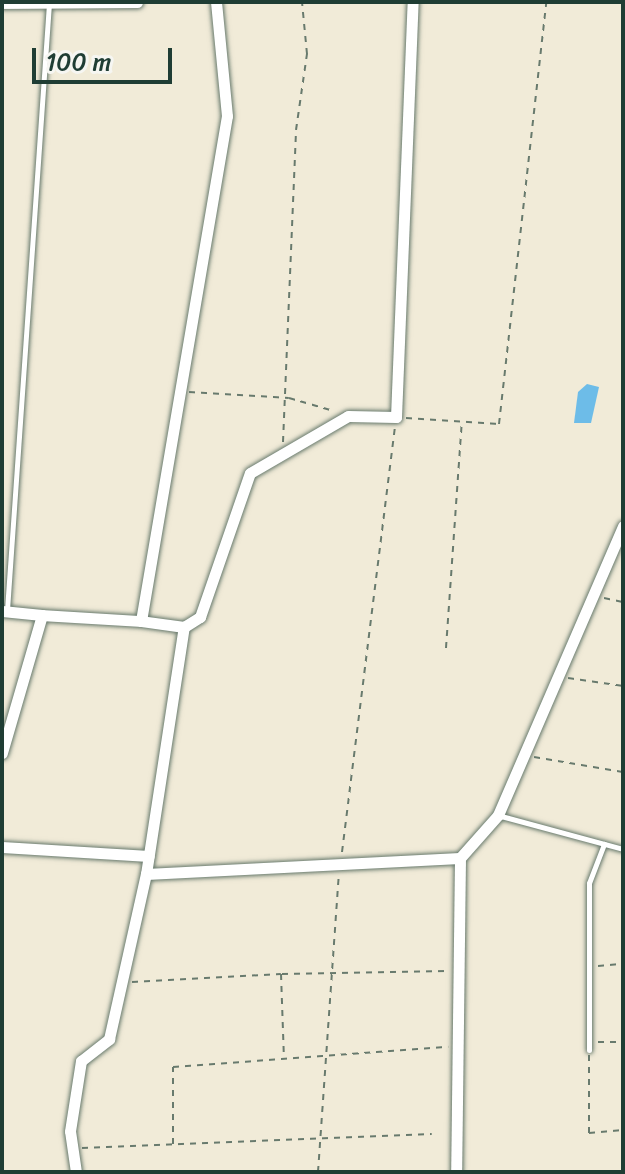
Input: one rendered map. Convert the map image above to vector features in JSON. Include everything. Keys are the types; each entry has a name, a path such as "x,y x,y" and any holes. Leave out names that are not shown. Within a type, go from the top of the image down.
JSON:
{"street":[{"path":"2,3 137,2"},
{"path":"141,621 227,116 216,2"},
{"path":"5,611 184,627 200,617 250,473 283,452 305,447 348,416 396,417 413,2"},
{"path":"456,1172 460,858 498,815 623,526"},
{"path":"2,753 42,615"},
{"path":"76,1172 72,1149 81,1061 109,1039 146,874 184,627"},
{"path":"2,847 149,856"},
{"path":"146,874 460,858"}],"lane":[{"path":"5,611 49,3"},
{"path":"498,815 623,849"},
{"path":"589,1046 589,883 604,844"}],"path":[{"path":"283,452 289,398 296,130 307,54 302,2"},
{"path":"318,1172 340,866 396,417 499,424 546,2"},
{"path":"180,391 289,398 330,410"},
{"path":"446,648 463,421"},
{"path":"593,596 623,602"},
{"path":"556,682 572,677 623,686"},
{"path":"524,755 623,772"},
{"path":"589,967 623,964"},
{"path":"122,983 281,974 331,976 457,971"},
{"path":"281,974 284,1060"},
{"path":"623,1042 589,1046 589,1133 623,1130"},
{"path":"173,1144 173,1067 457,1047"},
{"path":"72,1149 432,1134"}],"water":[{"path":"587,384 599,387 591,423 574,423 578,392"}]}
